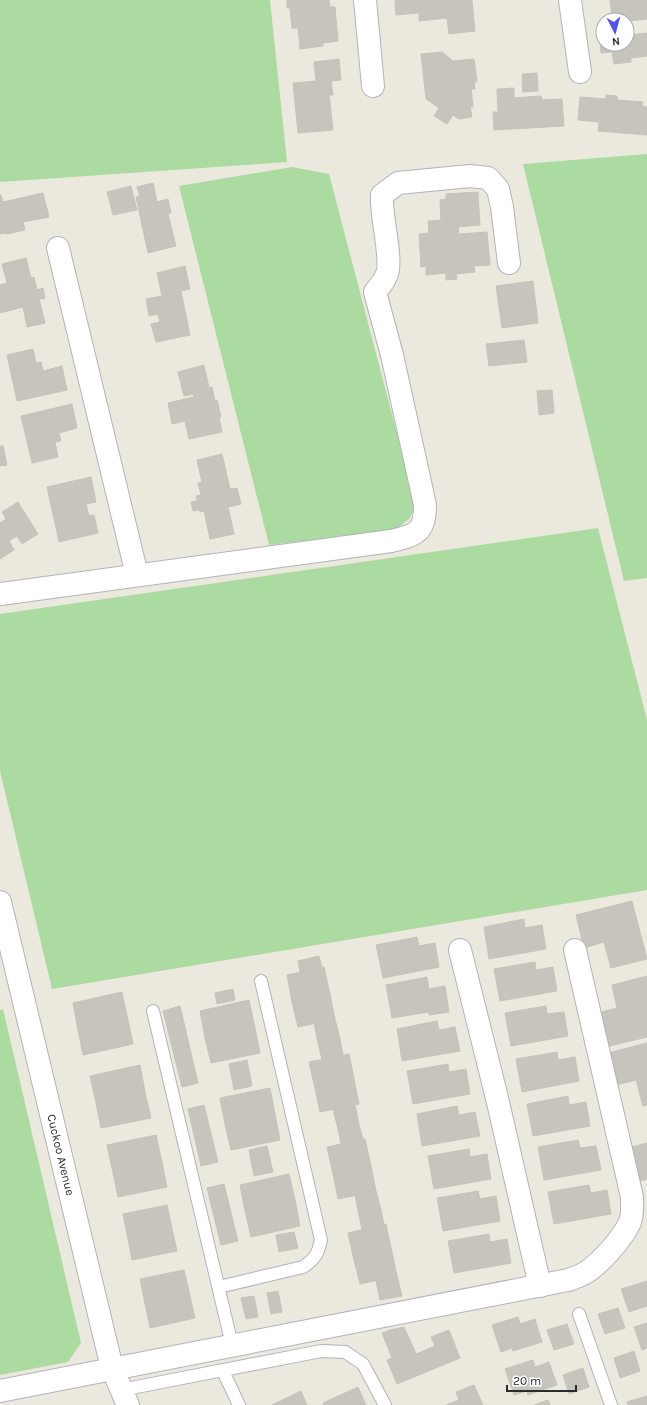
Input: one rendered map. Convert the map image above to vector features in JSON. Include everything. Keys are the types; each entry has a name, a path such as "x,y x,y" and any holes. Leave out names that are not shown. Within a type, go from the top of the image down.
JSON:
{"street":[{"path":"365,0 373,86"},
{"path":"570,0 580,72"},
{"path":"0,594 390,541 406,537 419,531 425,520 425,505 392,355 376,292 387,275 389,260 381,205 382,195 398,183 470,176 488,178 498,189 502,207 509,263"},
{"path":"58,248 137,575"},
{"name":"Cuckoo Avenue","path":"0,902 112,1368 125,1397"},
{"path":"460,950 540,1286"},
{"path":"0,1391 540,1286 568,1280 586,1273 613,1248 623,1235 630,1221 632,1198 575,950"}],"lane":[{"path":"219,1287 303,1267 313,1260 319,1249 321,1240 261,981"},
{"path":"153,1011 232,1345"},
{"path":"579,1314 611,1405"},
{"path":"125,1397 223,1371 321,1351 345,1352 363,1364 385,1405"},
{"path":"223,1371 239,1405"}],"green space":[{"path":"0,0 270,0 287,162 0,182"},
{"path":"647,154 647,578 624,581 523,164"},
{"path":"292,167 329,174 416,506 409,519 395,530 269,545 179,186"},
{"path":"598,528 647,720 647,890 52,989 0,771 0,614"},
{"path":"3,1009 81,1343 68,1362 0,1375 0,1010"}],"building":[{"path":"287,0 329,0 330,7 335,7 338,41 323,43 323,46 300,49 298,28 292,28 290,8 287,8"},
{"path":"395,0 472,0 475,31 449,34 447,18 419,21 419,13 396,15"},
{"path":"610,0 647,0 647,19 635,20 635,12 611,12"},
{"path":"647,33 647,56 631,58 631,62 614,64 612,52 635,52 635,34"},
{"path":"442,52 453,61 474,59 477,82 474,82 475,89 471,89 473,107 470,107 472,117 459,119 453,115 447,124 434,116 439,108 426,99 421,54"},
{"path":"339,59 341,80 331,81 333,95 329,95 333,130 298,133 293,83 316,81 314,62"},
{"path":"537,73 538,91 523,92 522,74"},
{"path":"514,88 514,98 541,96 542,100 562,99 564,126 494,130 493,112 498,112 497,89"},
{"path":"606,95 617,96 617,100 643,102 642,106 647,107 647,135 598,131 599,122 578,120 580,97 606,99"},
{"path":"153,183 157,202 168,199 171,213 168,214 176,246 148,253 136,197 140,196 137,187"},
{"path":"131,186 137,210 113,215 107,192"},
{"path":"478,192 480,225 458,227 459,234 487,232 490,265 474,266 475,272 456,274 457,279 446,280 446,273 426,275 426,266 421,267 419,234 429,233 428,221 441,220 440,200 446,199 446,194"},
{"path":"43,193 49,217 23,222 25,230 0,234 0,195 3,202"},
{"path":"26,258 31,278 34,277 37,290 43,288 45,298 39,299 45,323 27,327 23,307 0,313 0,285 7,283 2,264"},
{"path":"185,266 190,289 181,291 190,335 156,342 151,324 160,322 158,314 149,316 146,299 162,296 157,273"},
{"path":"533,281 538,323 502,328 496,286"},
{"path":"524,340 527,362 489,366 486,344"},
{"path":"33,349 36,363 41,362 43,371 62,366 67,390 17,401 7,355"},
{"path":"204,365 209,388 212,387 215,401 217,400 221,417 219,418 222,432 189,439 185,421 172,424 168,403 194,397 193,394 184,396 178,372"},
{"path":"552,390 554,413 539,415 537,391"},
{"path":"72,404 77,428 59,433 61,441 55,442 58,457 32,463 21,416"},
{"path":"0,446 3,446 7,465 0,466"},
{"path":"222,454 230,489 237,488 241,504 228,507 234,534 210,539 204,511 193,511 191,502 197,501 196,496 201,495 198,483 202,482 197,460"},
{"path":"91,477 96,502 86,504 89,516 94,515 98,533 59,542 47,487"},
{"path":"18,502 38,534 22,544 17,536 9,541 14,550 0,559 0,523 6,519 2,512"},
{"path":"632,901 647,959 611,968 604,942 584,948 576,915"},
{"path":"524,919 525,928 542,925 546,949 489,959 484,927"},
{"path":"417,937 419,946 435,943 439,967 383,978 376,945"},
{"path":"319,956 322,967 300,972 298,961"},
{"path":"535,962 536,970 553,967 557,991 500,1001 494,969"},
{"path":"324,967 330,994 292,1002 287,975"},
{"path":"647,976 647,1037 606,1047 597,1013 617,1008 612,985"},
{"path":"427,977 429,989 445,986 449,1012 429,1015 429,1012 392,1018 386,985"},
{"path":"233,989 235,1000 217,1004 215,993"},
{"path":"122,992 128,1020 78,1030 73,1003"},
{"path":"330,994 335,1019 298,1027 292,1002"},
{"path":"249,1000 255,1028 205,1038 200,1011"},
{"path":"180,1006 198,1083 182,1087 163,1011"},
{"path":"546,1006 547,1014 564,1012 568,1036 511,1046 505,1013"},
{"path":"335,1019 340,1039 318,1043 314,1023"},
{"path":"128,1020 133,1044 83,1055 78,1030"},
{"path":"437,1021 439,1030 455,1027 460,1051 402,1061 397,1029"},
{"path":"255,1028 260,1053 211,1063 205,1038"},
{"path":"340,1039 343,1055 322,1059 318,1043"},
{"path":"647,1043 647,1105 643,1106 636,1080 616,1085 608,1053"},
{"path":"557,1052 558,1060 575,1057 579,1081 522,1092 516,1059"},
{"path":"349,1054 354,1079 315,1088 309,1062"},
{"path":"247,1060 252,1086 234,1090 229,1064"},
{"path":"448,1064 449,1072 466,1069 470,1094 413,1104 407,1071"},
{"path":"140,1065 145,1092 96,1103 90,1076"},
{"path":"354,1079 359,1104 320,1112 315,1088"},
{"path":"270,1088 275,1114 225,1124 220,1098"},
{"path":"145,1092 151,1118 101,1128 96,1103"},
{"path":"568,1096 569,1105 586,1102 590,1126 533,1136 527,1104"},
{"path":"355,1104 359,1125 338,1129 333,1109"},
{"path":"204,1105 218,1162 201,1166 188,1109"},
{"path":"457,1106 459,1115 475,1112 480,1136 422,1146 417,1114"},
{"path":"275,1114 280,1140 231,1150 225,1124"},
{"path":"359,1125 363,1139 341,1144 338,1129"},
{"path":"156,1135 162,1162 113,1173 107,1145"},
{"path":"365,1139 371,1166 333,1174 327,1147"},
{"path":"578,1140 580,1148 596,1146 601,1170 544,1180 538,1147"},
{"path":"647,1143 647,1179 640,1181 631,1147"},
{"path":"267,1146 273,1172 254,1176 249,1150"},
{"path":"469,1149 470,1157 487,1154 491,1179 434,1189 428,1156"},
{"path":"162,1162 167,1187 118,1197 113,1173"},
{"path":"371,1166 376,1191 338,1199 333,1174"},
{"path":"289,1174 295,1200 245,1211 240,1185"},
{"path":"224,1184 238,1241 221,1245 207,1188"},
{"path":"589,1185 591,1193 607,1190 611,1214 554,1224 548,1192"},
{"path":"376,1191 381,1210 359,1215 355,1195"},
{"path":"478,1191 480,1199 496,1196 500,1221 443,1231 437,1198"},
{"path":"295,1200 300,1226 251,1237 245,1211"},
{"path":"167,1205 177,1251 132,1260 123,1214"},
{"path":"381,1210 384,1225 362,1230 359,1215"},
{"path":"386,1224 392,1252 354,1260 348,1233"},
{"path":"294,1232 298,1248 279,1252 276,1235"},
{"path":"489,1234 490,1242 507,1239 511,1263 454,1273 448,1241"},
{"path":"392,1252 397,1276 360,1284 354,1260"},
{"path":"184,1270 195,1318 150,1328 140,1279"},
{"path":"397,1276 402,1296 380,1300 376,1281"},
{"path":"647,1281 647,1306 629,1312 621,1289"},
{"path":"278,1291 282,1312 271,1314 267,1293"},
{"path":"254,1296 258,1317 246,1319 241,1298"},
{"path":"618,1308 625,1328 605,1334 598,1314"},
{"path":"518,1317 520,1324 535,1319 542,1342 513,1351 512,1348 501,1352 492,1325"},
{"path":"647,1323 647,1348 642,1350 634,1327"},
{"path":"567,1324 574,1344 554,1350 547,1330"},
{"path":"404,1327 414,1349 392,1358 382,1333"},
{"path":"449,1330 460,1358 397,1384 387,1360 414,1349 416,1354 435,1346 431,1337"},
{"path":"634,1351 640,1371 620,1378 614,1358"},
{"path":"533,1360 535,1367 549,1362 557,1385 528,1395 527,1391 514,1395 505,1369"},
{"path":"583,1368 589,1387 569,1394 563,1375"},
{"path":"474,1385 483,1405 446,1405 459,1400 456,1392"},
{"path":"358,1387 366,1405 324,1405 323,1403"},
{"path":"301,1391 307,1405 272,1405"},
{"path":"647,1396 647,1405 628,1405 627,1402"},
{"path":"548,1400 550,1405 534,1405"}]}
